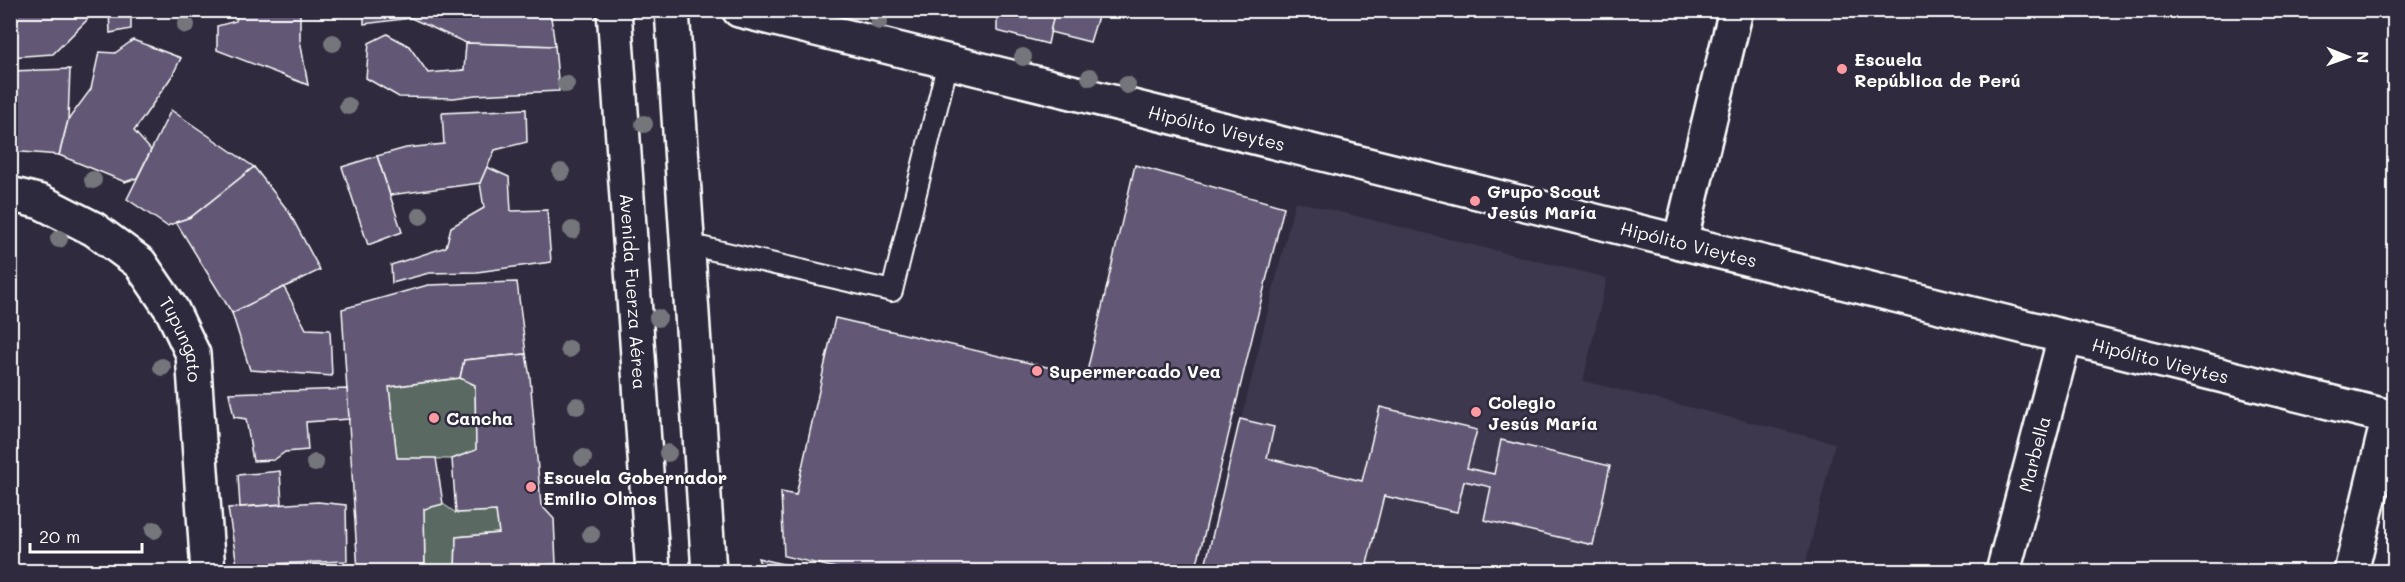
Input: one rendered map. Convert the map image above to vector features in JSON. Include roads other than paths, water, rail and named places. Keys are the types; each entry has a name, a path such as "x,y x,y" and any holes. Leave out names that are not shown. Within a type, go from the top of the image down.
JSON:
{"street":[{"name":"Avenida Fuerza Aérea","path":"614,10 653,572"},
{"path":"672,10 709,572"},
{"name":"Hipólito Vieytes","path":"739,10 2392,417"},
{"path":"1680,242 1736,10"},
{"name":"Tupungato","path":"10,194 41,202 94,229 140,263 172,310 193,354 208,572"},
{"name":"Marbella","path":"2003,572 2065,337"},
{"path":"2351,572 2392,417"}],"lane":[{"path":"687,244 892,291 948,62"}],"place":[{"name":"Escuela República de Perú","path":"1842,69"},
{"name":"Grupo Scout Jesús María","path":"1475,201"},
{"name":"Supermercado Vea","path":"1037,371"},
{"name":"Colegio Jesús María","path":"1476,412"},
{"name":"Cancha","path":"434,418"},
{"name":"Escuela Gobernador Emilio Olmos","path":"531,487"}]}
